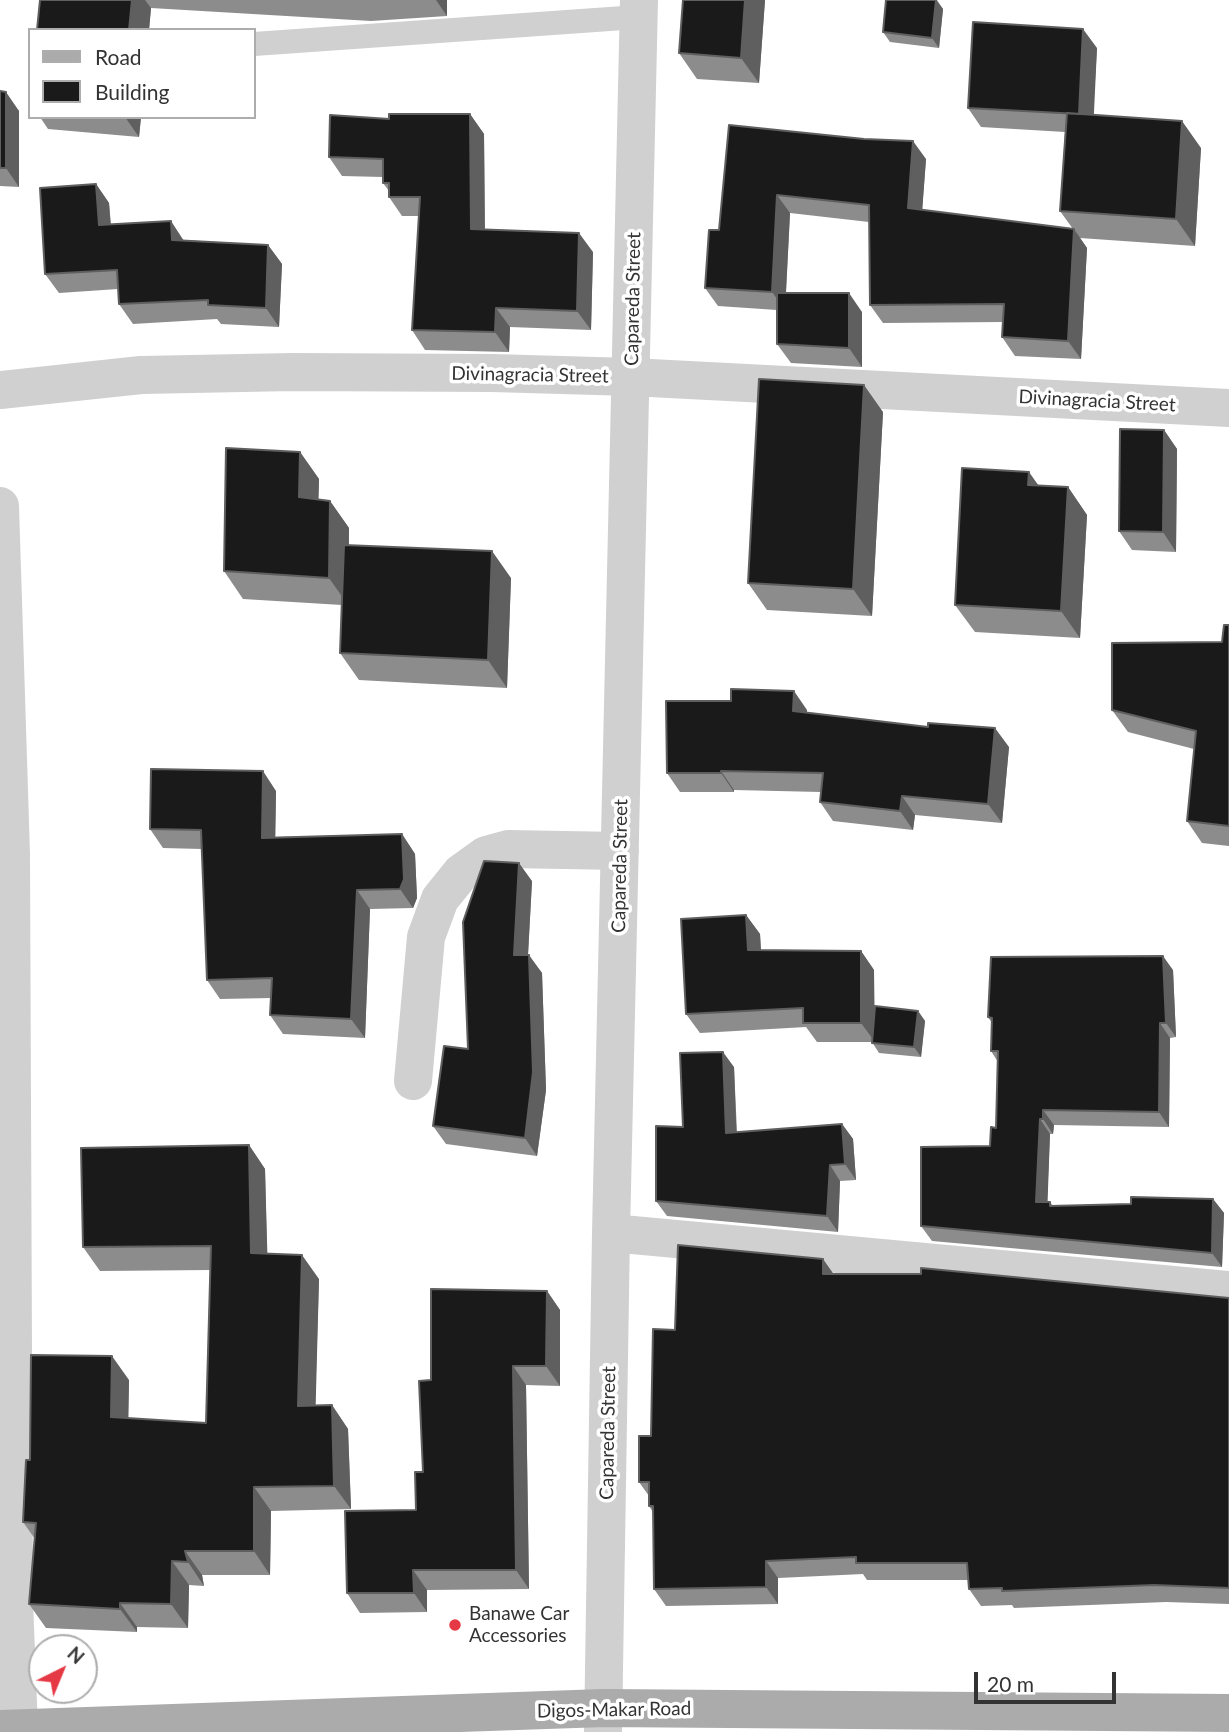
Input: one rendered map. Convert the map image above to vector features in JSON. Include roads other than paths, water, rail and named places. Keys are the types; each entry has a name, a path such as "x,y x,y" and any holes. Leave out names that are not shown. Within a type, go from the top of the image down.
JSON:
{"main road":[{"name":"Digos-Makar Road","path":"13,1730 1229,1713"}],"street":[{"name":"Capareda Street","path":"604,1720 611,1233 638,9"},
{"name":"Divinagracia Street","path":"0,390 141,375 265,372 492,373 631,377 1229,408"},
{"path":"0,506 14,1587 13,1730"},
{"path":"413,1081 426,937 440,899 461,873 486,855 508,849 620,851"},
{"path":"611,1233 1229,1290"}],"lane":[{"path":"256,44 638,9"}],"place":[{"name":"Banawe Car Accessories","path":"455,1625"}]}
